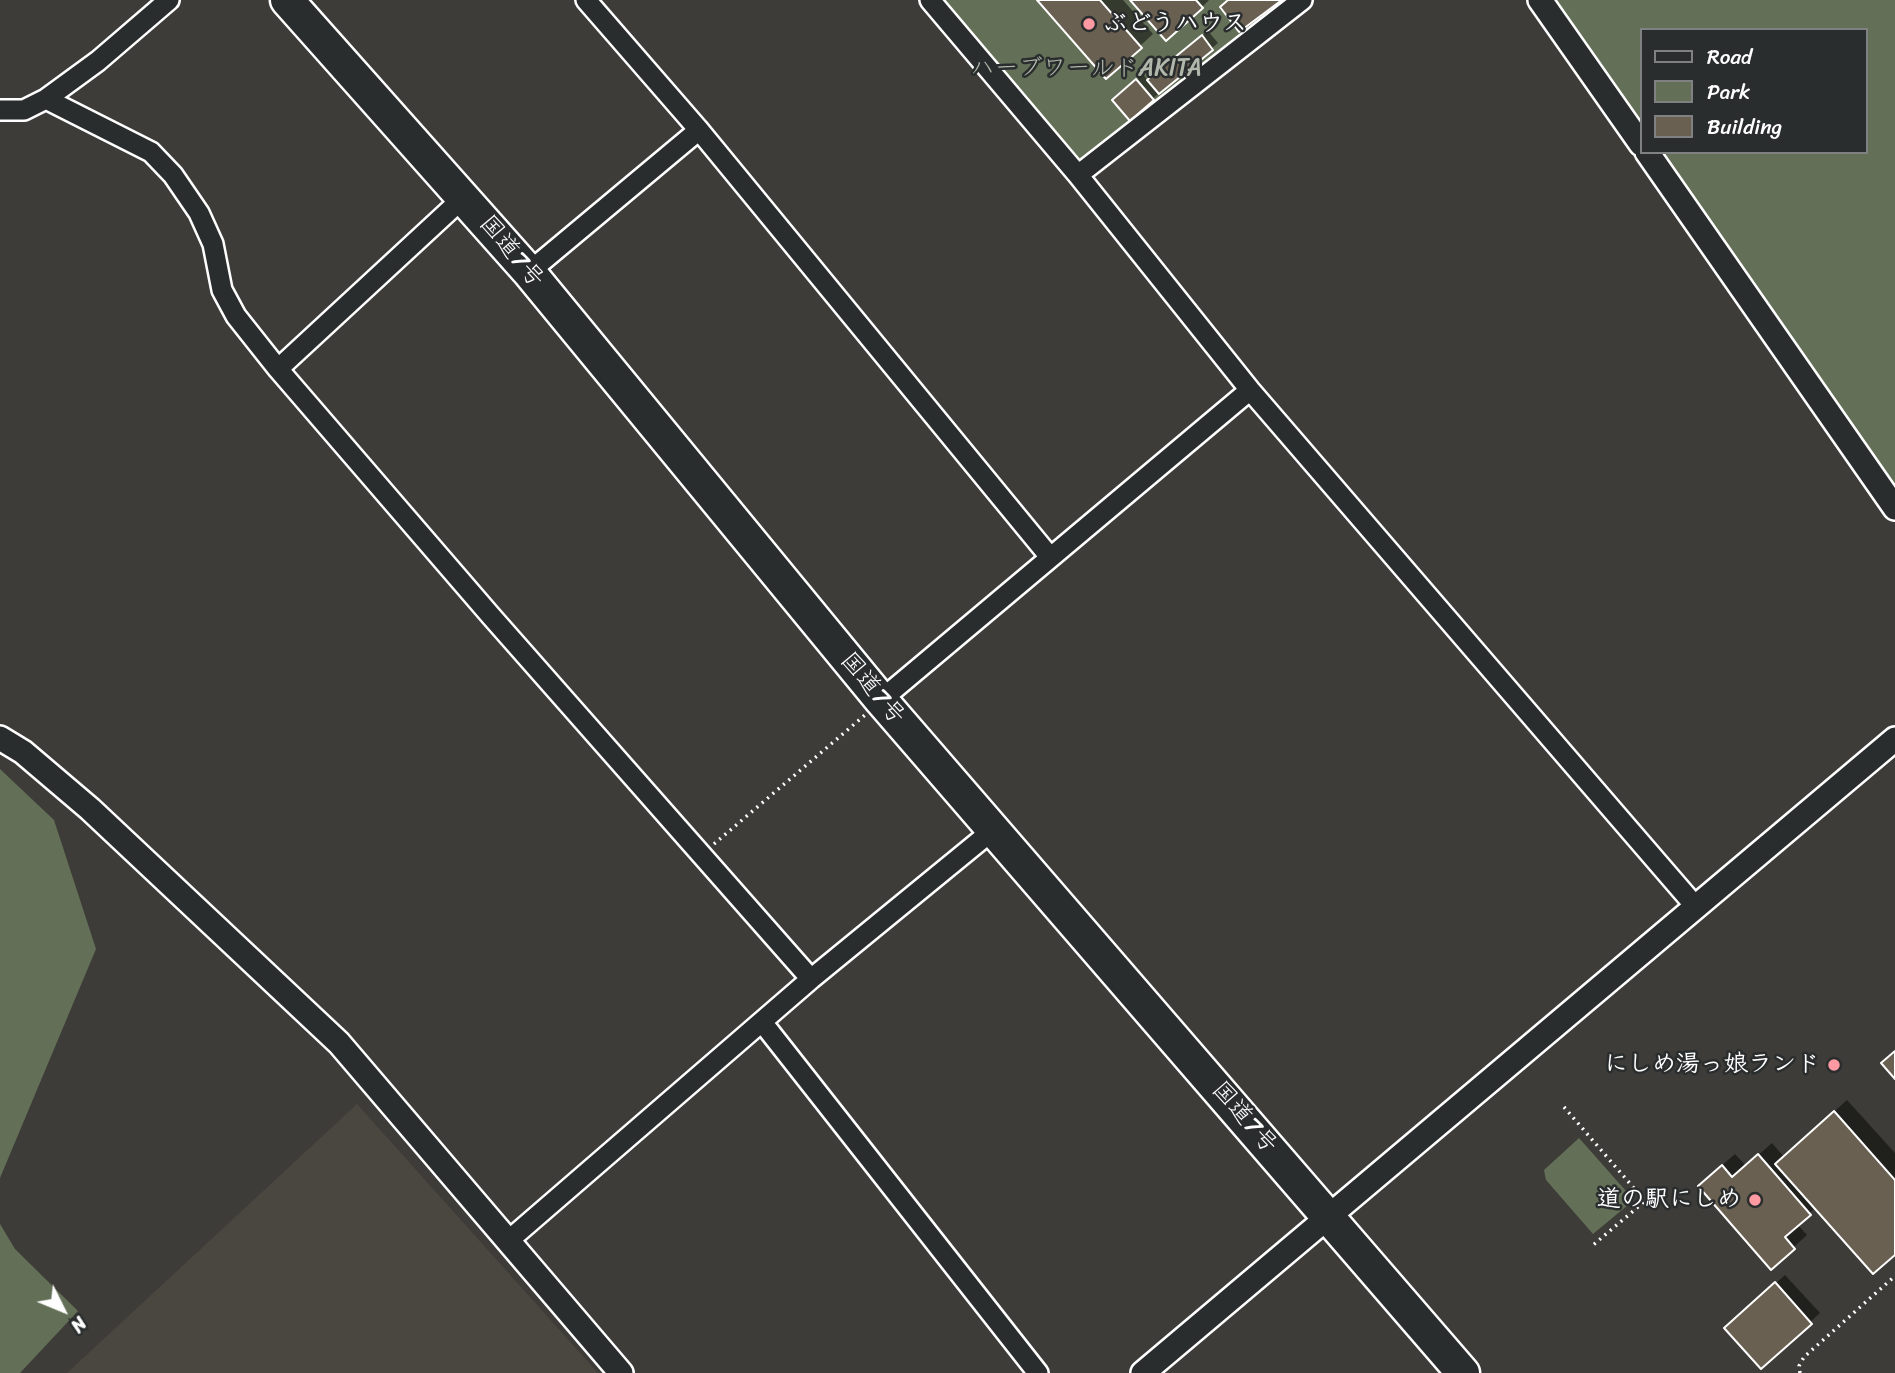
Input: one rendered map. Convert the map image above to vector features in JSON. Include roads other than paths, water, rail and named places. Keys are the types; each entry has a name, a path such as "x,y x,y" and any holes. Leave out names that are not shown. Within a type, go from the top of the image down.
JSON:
{"highway":[{"name":"国道7号","path":"288,0 529,272 881,700 1463,1373"}],"street":[{"path":"0,110 24,110 46,99 98,61 169,0"},
{"path":"586,0 699,131 1050,557"},
{"path":"930,0 1078,175 1250,390 1696,906"},
{"path":"1078,175 1302,0"},
{"path":"1541,0 1640,143"},
{"path":"46,99 151,152 173,175 199,213 213,244 222,290 236,316 278,369 491,616 811,979"},
{"path":"529,272 699,131"},
{"path":"1648,154 1895,508"},
{"path":"278,369 464,197"},
{"path":"881,700 1250,390"},
{"path":"0,738 23,752 90,809 339,1043 621,1373"},
{"path":"1143,1373 1895,739"},
{"path":"508,1241 811,979 993,830"},
{"path":"761,1022 1038,1373"}],"place":[{"name":"ぶどうハウス","path":"1089,24"},
{"name":"にしめ湯っ娘ランド","path":"1834,1065"},
{"name":"道の駅にしめ","path":"1755,1200"}],"park label":[{"name":"ハーブワールドAKITA","path":"1086,69"}]}
